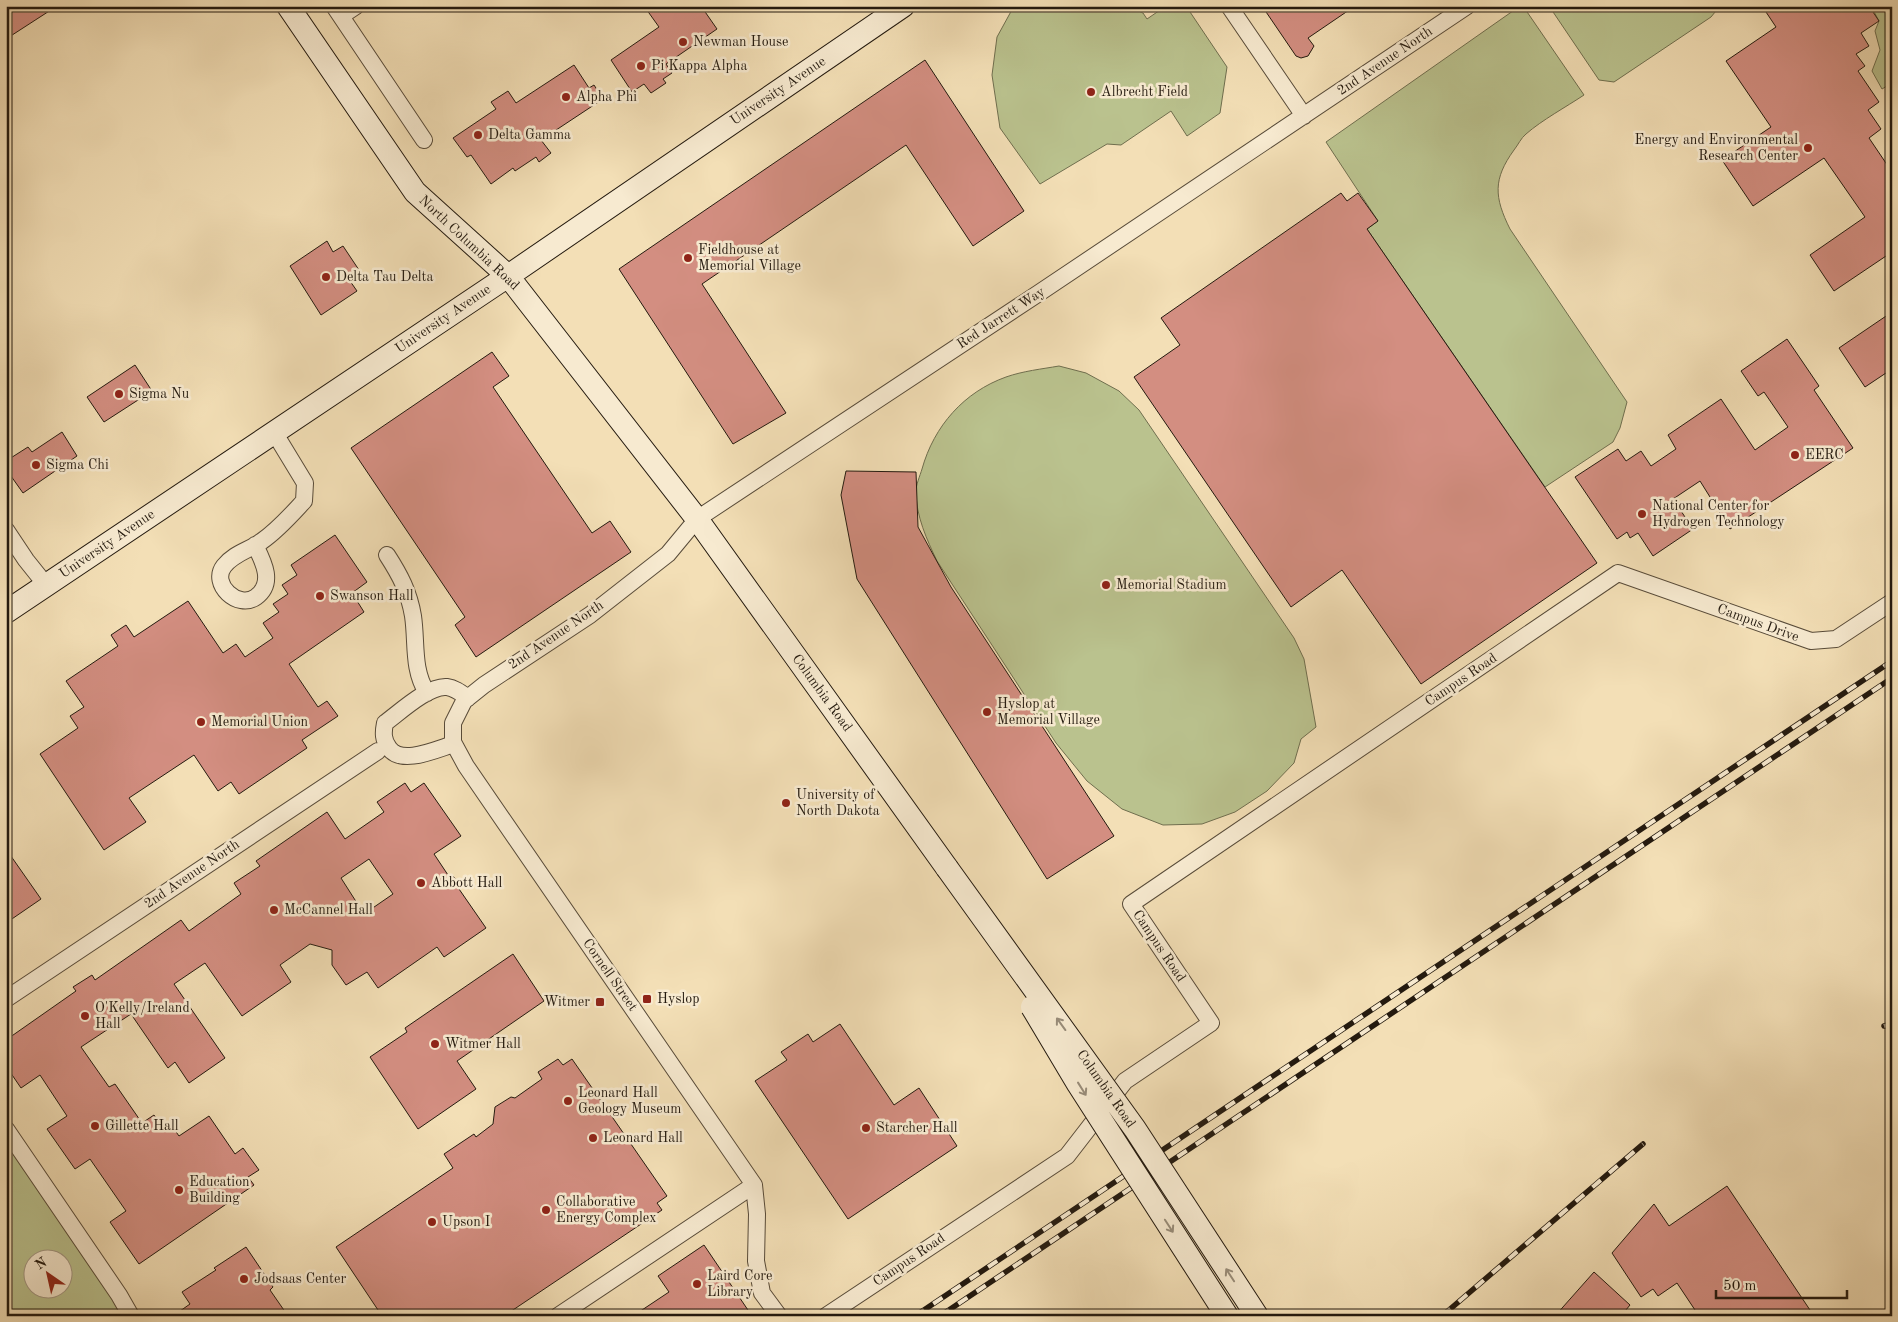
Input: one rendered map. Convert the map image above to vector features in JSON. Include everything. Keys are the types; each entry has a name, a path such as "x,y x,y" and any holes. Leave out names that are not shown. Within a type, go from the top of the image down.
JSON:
{"main road":[{"name":"North Columbia Road","path":"288,6 389,157 415,192 508,276 697,519"},
{"name":"University Avenue","path":"6,612 508,276 890,10"},
{"name":"Columbia Road","path":"697,519 1135,1129 1257,1316"},
{"name":"Columbia Road","path":"947,868 1078,1084 1227,1316"}],"street":[{"path":"356,6 338,11 424,140"},
{"path":"1229,6 1304,116"},
{"name":"2nd Avenue North","path":"1304,116 1467,6"},
{"name":"Red Jarrett Way","path":"697,519 1304,116"},
{"path":"255,545 278,528 304,501 305,483 274,432"},
{"name":"2nd Avenue North","path":"454,744 453,723 468,698 484,685 590,615 668,554 697,519"},
{"path":"6,530 46,585"},
{"path":"387,555 403,580 412,616 416,668 421,684 427,693"},
{"name":"Campus Drive","path":"1618,573 1811,641 1836,639 1892,602"},
{"name":"Campus Road","path":"826,1316 1067,1156 1125,1082 1211,1023 1131,904 1618,573"},
{"path":"454,744 412,756 400,757 392,752 386,744 383,734 386,723 427,693 445,687 456,690 468,698"},
{"name":"Cornell Street","path":"454,744 466,766 754,1185"},
{"name":"2nd Avenue North","path":"6,999 378,751"},
{"path":"6,1129 119,1294 131,1316"},
{"path":"558,1316 754,1185 757,1214 756,1261 762,1293 779,1316"}],"green space":[{"name":"Albrecht Field","path":"1014,6 1127,6 1143,13 1147,19 1166,6 1186,6 1227,67 1220,113 1187,136 1171,111 1121,145 1107,144 1040,184 1000,128 992,75 997,37"},
{"path":"1520,6 1523,6 1584,95 1539,124 1521,140 1507,160 1499,179 1498,188 1501,207 1510,229 1627,402 1620,428 1613,442 1545,487 1367,229 1378,221 1326,142"},
{"path":"1549,6 1720,6 1711,17 1614,82 1599,80"},
{"path":"1871,6 1892,6 1892,83 1882,89 1872,71 1880,50 1875,31 1879,21"},
{"name":"Memorial Stadium","path":"1059,366 1086,373 1119,391 1139,410 1294,638 1304,659 1316,727 1301,739 1294,763 1267,791 1235,812 1202,824 1163,825 1122,809 1087,781 1056,743 937,561 923,528 916,501 917,483 934,439 953,412 964,401 991,383 1019,373"},
{"path":"6,1129 131,1316 6,1316"}],"building":[{"path":"6,6 57,6 6,39"},
{"path":"644,6 701,6 717,29 666,64 672,73 663,79 666,83 651,93 644,84 632,92 611,60 659,27"},
{"path":"1262,6 1355,6 1308,38 1314,46 1308,56 1301,58 1296,56"},
{"name":"Energy and Environmental Research Center","path":"1762,6 1869,6 1879,21 1861,33 1869,46 1856,54 1865,66 1858,71 1879,102 1868,110 1881,129 1869,138 1892,172 1892,252 1834,291 1810,255 1865,217 1824,158 1753,206 1722,160 1771,127 1726,61 1776,27"},
{"name":"Fieldhouse at Memorial Village","path":"925,60 1024,211 973,246 906,145 702,284 786,413 733,444 619,269"},
{"path":"574,65 589,88 594,85 603,99 541,140 551,153 539,162 536,157 515,171 513,168 491,184 471,155 467,157 453,138 496,109 491,102 508,91 516,103"},
{"path":"1341,193 1347,201 1358,193 1378,221 1367,229 1597,563 1421,684 1342,570 1291,607 1134,377 1180,345 1161,318"},
{"name":"Delta Tau Delta","path":"327,241 333,252 343,246 361,273 350,281 357,291 321,315 290,266"},
{"path":"1892,312 1892,369 1865,387 1839,348"},
{"path":"1787,339 1819,386 1814,390 1853,448 1730,529 1700,481 1673,499 1693,529 1653,556 1638,533 1630,538 1627,532 1617,539 1575,477 1618,449 1626,461 1641,451 1651,466 1676,449 1668,435 1721,399 1755,450 1788,427 1764,392 1758,396 1741,371"},
{"path":"492,352 509,376 493,387 592,533 610,521 631,552 476,657 455,625 465,617 351,448"},
{"name":"Sigma Nu","path":"135,365 152,391 104,422 87,397"},
{"name":"Sigma Chi","path":"62,432 77,456 23,493 6,469 6,461 28,447 32,452"},
{"name":"Hyslop at Memorial Village","path":"846,471 916,472 918,527 951,587 1114,836 1047,879 857,579 841,495"},
{"name":"Memorial Union","path":"335,535 367,582 352,593 364,612 289,664 318,707 327,701 338,716 302,740 307,748 239,794 231,782 218,791 194,755 129,798 146,822 104,850 40,754 78,728 70,716 84,707 66,681 118,646 111,635 126,625 134,637 188,601 223,653 236,644 245,657 273,638 263,623 279,612 273,604 288,594 282,585 297,575 291,565"},
{"path":"405,783 411,792 424,783 461,836 434,854 450,878 453,876 461,887 459,889 486,928 444,957 437,947 378,988 367,972 346,985 332,965 332,950 310,944 280,965 291,982 242,1016 205,963 174,984 225,1058 189,1083 175,1062 168,1068 131,1014 81,1047 109,1087 115,1084 142,1123 154,1115 162,1127 169,1122 179,1136 209,1116 235,1154 243,1148 259,1170 248,1177 254,1185 139,1264 110,1222 126,1211 90,1159 75,1169 47,1129 67,1116 40,1075 21,1088 6,1066 6,1040 76,991 73,987 92,975 95,980 181,920 189,931 241,894 234,883 260,866 256,861 327,812 345,839 384,812 377,802","holes":["369,859 393,894 364,914 341,878"]},
{"path":"6,849 41,899 6,923"},
{"name":"Witmer Hall","path":"513,954 544,1001 457,1061 476,1089 418,1129 370,1057 407,1032 405,1028"},
{"name":"Starcher Hall","path":"840,1024 894,1105 919,1088 957,1146 848,1219 755,1081 787,1060 781,1052 808,1034 813,1042"},
{"path":"558,1059 563,1065 572,1059 667,1196 657,1203 662,1210 504,1316 382,1316 336,1247 453,1168 444,1154 474,1134 476,1137 493,1124 495,1107 511,1097 515,1098 542,1079 538,1072"},
{"path":"1727,1186 1814,1316 1699,1316 1677,1283 1658,1296 1653,1289 1641,1297 1612,1253 1654,1204 1669,1226"},
{"name":"Laird Core Library","path":"704,1245 752,1316 633,1316 669,1292 658,1276"},
{"path":"246,1247 273,1287 270,1290 288,1316 173,1316 190,1304 182,1292 216,1270 214,1268"},
{"path":"1594,1272 1630,1305 1621,1316 1555,1316"}],"railway":[{"path":"915,1316 1892,661"},
{"path":"940,1316 1892,678"},
{"path":"1884,1026 1892,1024"},
{"path":"1442,1316 1643,1144"}],"place":[{"name":"Newman House","path":"683,42"},
{"name":"Pi Kappa Alpha","path":"641,66"},
{"name":"Albrecht Field","path":"1091,92"},
{"name":"Alpha Phi","path":"566,97"},
{"name":"Delta Gamma","path":"478,135"},
{"name":"Energy and Environmental Research Center","path":"1808,148"},
{"name":"Fieldhouse at Memorial Village","path":"688,258"},
{"name":"Delta Tau Delta","path":"326,277"},
{"name":"Sigma Nu","path":"119,394"},
{"name":"EERC","path":"1795,455"},
{"name":"Sigma Chi","path":"36,465"},
{"name":"National Center for Hydrogen Technology","path":"1642,514"},
{"name":"Memorial Stadium","path":"1106,585"},
{"name":"Swanson Hall","path":"320,596"},
{"name":"Hyslop at Memorial Village","path":"987,712"},
{"name":"Memorial Union","path":"201,722"},
{"name":"University of North Dakota","path":"786,803"},
{"name":"Abbott Hall","path":"421,883"},
{"name":"McCannel Hall","path":"274,910"},
{"name":"Hyslop","path":"647,999"},
{"name":"Witmer","path":"600,1002"},
{"name":"O'Kelly/Ireland Hall","path":"85,1016"},
{"name":"Witmer Hall","path":"435,1044"},
{"name":"Leonard Hall Geology Museum","path":"568,1101"},
{"name":"Gillette Hall","path":"95,1126"},
{"name":"Starcher Hall","path":"866,1128"},
{"name":"Leonard Hall","path":"593,1138"},
{"name":"Education Building","path":"179,1190"},
{"name":"Collaborative Energy Complex","path":"546,1210"},
{"name":"Upson I","path":"432,1222"},
{"name":"Jodsaas Center","path":"244,1279"},
{"name":"Laird Core Library","path":"697,1284"}]}
